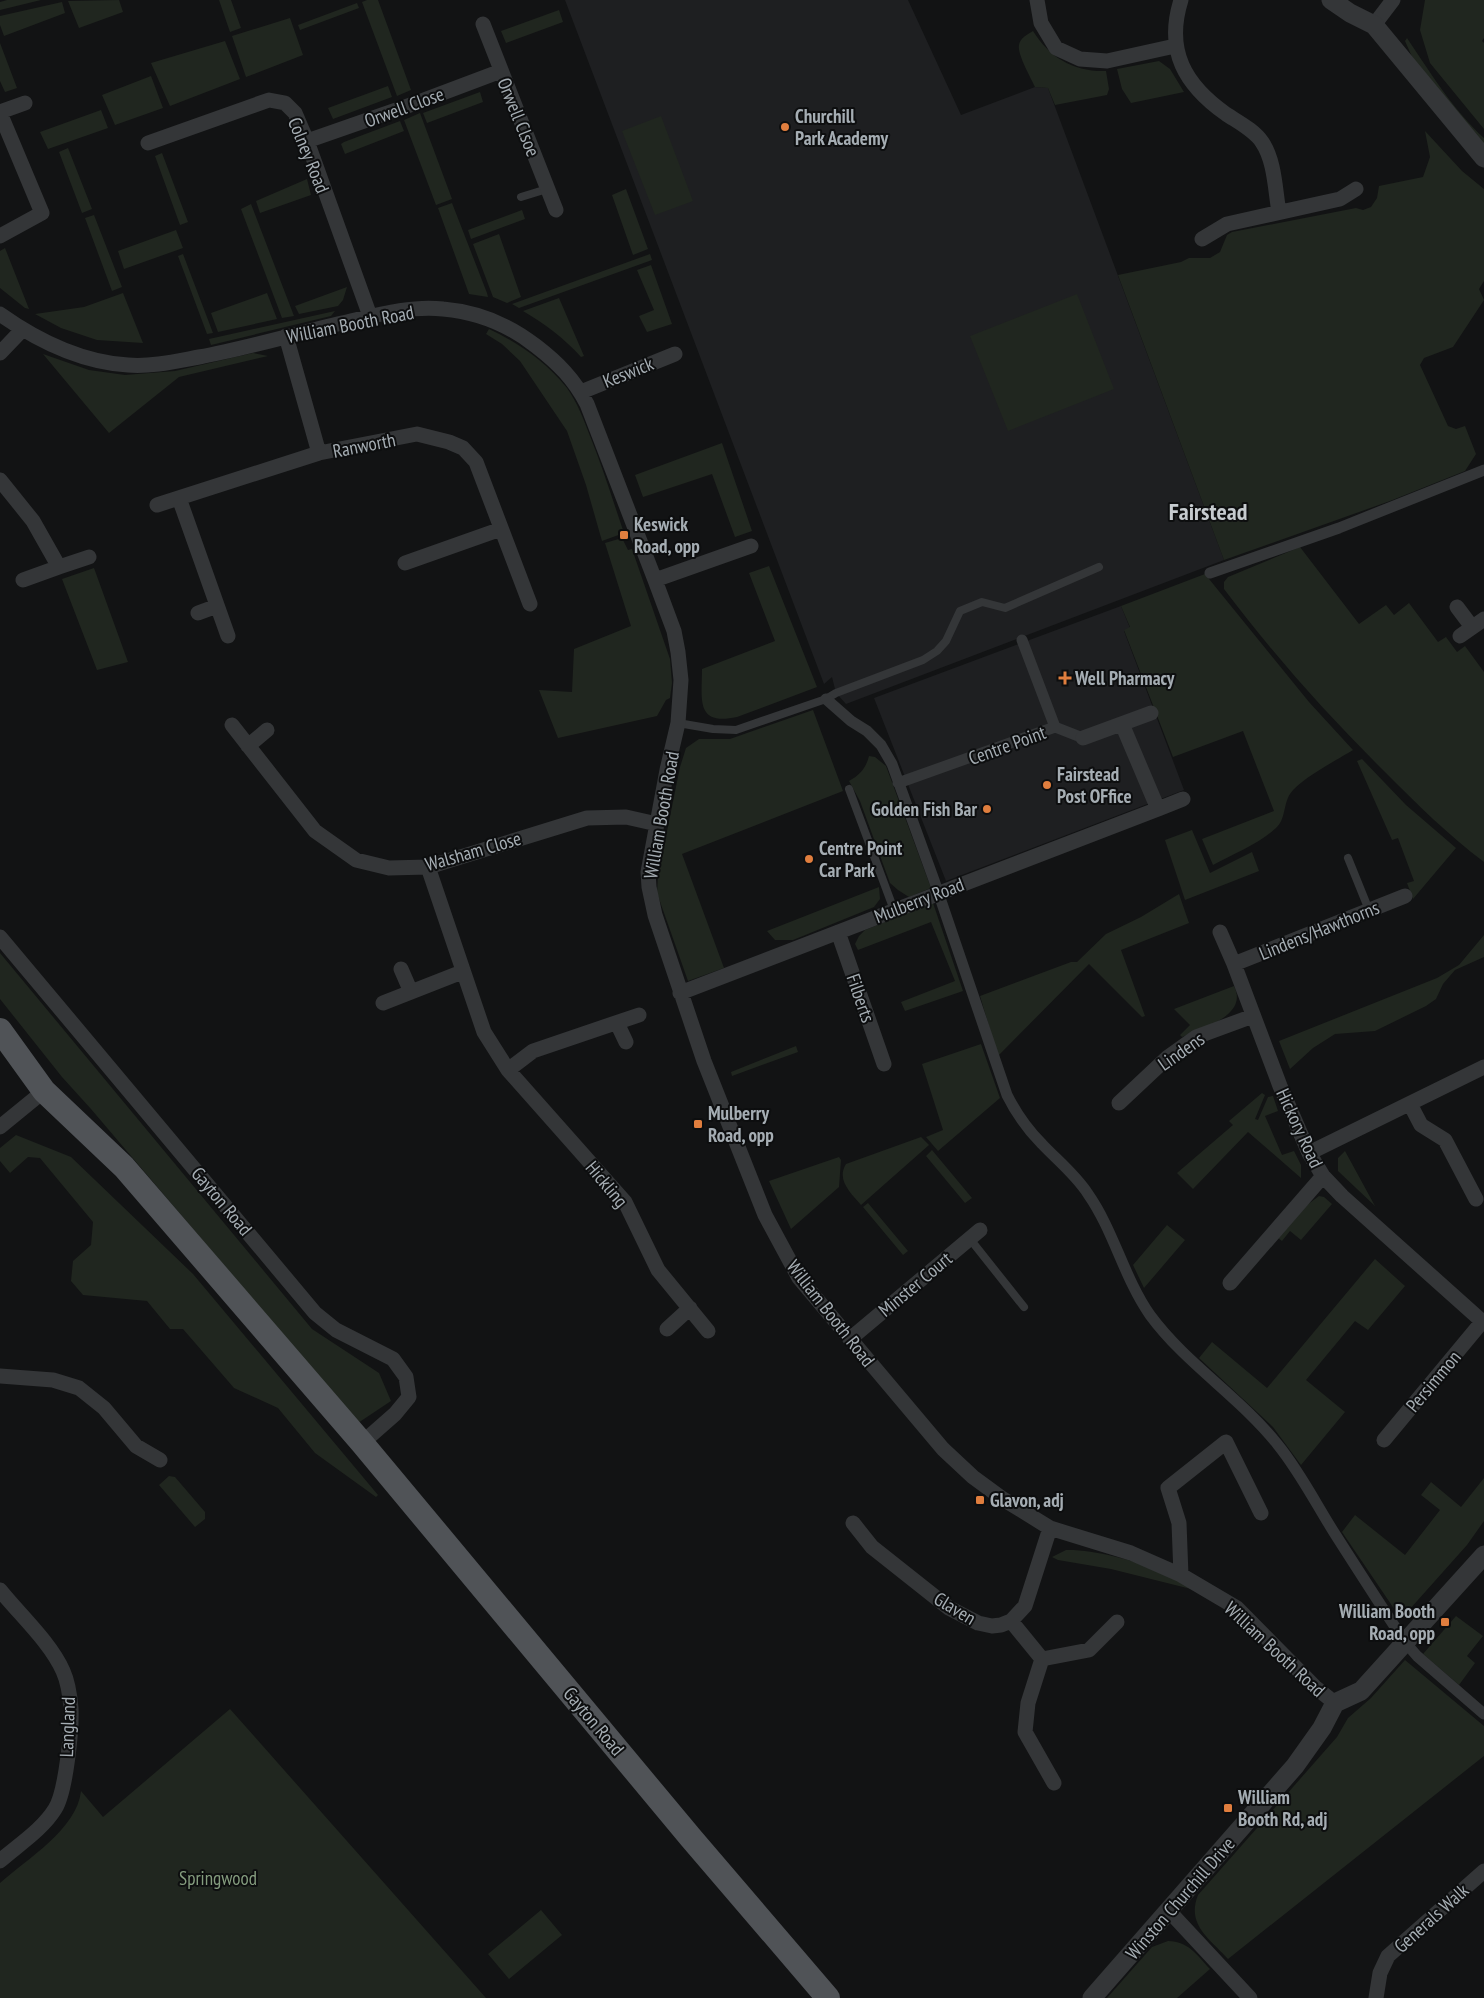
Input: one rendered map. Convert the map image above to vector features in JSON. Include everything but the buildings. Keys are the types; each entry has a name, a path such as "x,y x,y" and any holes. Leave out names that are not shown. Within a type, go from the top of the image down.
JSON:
{"main road":[{"name":"Gayton Road","path":"0,1030 44,1091 124,1167 362,1443 678,1823 828,1998"}],"street":[{"path":"1036,0 1041,23 1056,48 1080,59 1107,60 1175,46"},
{"path":"1181,0 1178,10 1175,46 1183,68 1195,87 1210,102 1262,141 1270,156 1279,212"},
{"path":"1331,0 1350,13 1374,25 1484,158"},
{"path":"1374,25 1393,0"},
{"name":"Orwell Clsoe","path":"483,24 556,210"},
{"name":"Orwell Close","path":"307,141 501,71"},
{"name":"Colney Road","path":"148,144 268,100 285,103 295,113 307,141 370,316"},
{"path":"0,236 42,213 0,112 25,103"},
{"path":"1202,239 1227,224 1340,199 1356,189"},
{"name":"William Booth Road","path":"0,314 22,330 64,350 91,359 129,365 180,361 370,316 398,311 441,308 476,314 497,321 515,331 556,361 572,378 581,392 596,426 674,631 678,652 681,680 678,723 648,872 655,915 704,1061 765,1215 798,1278 943,1449 973,1477 1003,1499 1050,1528 1131,1553 1181,1575 1237,1608 1315,1687 1335,1703"},
{"path":"0,353 22,330"},
{"path":"286,336 320,453"},
{"name":"Keswick","path":"581,392 675,354"},
{"name":"Ranworth","path":"157,504 320,453 418,434 449,442 463,448 476,462 530,604"},
{"path":"1210,572 1339,528 1484,470"},
{"path":"0,480 32,520 59,567"},
{"path":"179,498 228,636"},
{"path":"405,563 502,529"},
{"path":"655,580 751,546"},
{"path":"23,580 89,557"},
{"path":"198,613 217,606"},
{"path":"1457,607 1472,627"},
{"name":"Centre Point","path":"898,783 1055,727 1022,640"},
{"path":"826,699 851,721 867,731 881,745 892,764 1013,1108 1026,1127 1088,1192 1139,1297 1150,1315 1170,1339 1246,1410 1278,1446 1298,1472 1335,1534 1405,1642 1417,1656 1484,1714"},
{"path":"1055,727 1083,738 1151,713"},
{"path":"1122,724 1158,809"},
{"name":"Walsham Close","path":"232,725 315,831 356,860 389,868 428,867 587,818 626,817 657,824"},
{"path":"248,746 267,730"},
{"name":"Mulberry Road","path":"680,993 1183,799"},
{"name":"Hickling","path":"428,867 462,972 484,1032 508,1070 625,1202 658,1270 708,1331"},
{"name":"Lindens/Hawthorns","path":"1234,964 1405,896"},
{"name":"Filberts","path":"838,932 884,1064"},
{"name":"Hickory Road","path":"1220,932 1280,1086 1309,1153 1323,1176 1342,1196 1483,1322"},
{"name":"Gayton Road","path":"0,937 315,1313 336,1330 393,1359 406,1377 409,1397 396,1414 362,1443"},
{"path":"400,969 411,992"},
{"path":"383,1003 462,972"},
{"path":"508,1070 533,1051 639,1015"},
{"name":"Lindens","path":"1119,1103 1168,1057 1196,1037 1253,1016"},
{"path":"617,1023 626,1042"},
{"path":"1309,1153 1484,1068"},
{"path":"0,1127 44,1091"},
{"path":"1410,1104 1421,1125 1444,1140 1476,1199"},
{"path":"1230,1283 1323,1176"},
{"name":"Minster Court","path":"850,1339 975,1234"},
{"path":"667,1329 690,1308"},
{"name":"Persimmon","path":"1384,1440 1483,1322"},
{"path":"0,1376 53,1380 79,1388 104,1408 136,1446 160,1460"},
{"path":"1181,1575 1178,1523 1168,1488 1226,1442 1261,1512"},
{"name":"Glaven","path":"853,1522 872,1547 949,1608 978,1623 992,1626 1011,1621"},
{"path":"1042,1658 1011,1621 1025,1606 1050,1528"},
{"path":"1335,1703 1361,1691 1484,1555"},
{"name":"Langland","path":"0,1590 51,1652 63,1672 69,1691 71,1710 64,1788 56,1809 42,1825 0,1861"},
{"path":"1042,1658 1089,1650 1117,1622"},
{"path":"1042,1658 1028,1703 1024,1732 1054,1783"},
{"name":"Winston Churchill Drive","path":"1092,1998 1296,1766 1322,1728 1335,1703"},
{"name":"Generals Walk","path":"1376,1998 1380,1973 1388,1956 1484,1870"},
{"path":"1169,1911 1250,1998"}],"lane":[{"path":"521,197 548,189"},
{"path":"678,723 714,729 736,730 826,699 836,693 923,660 938,651 946,641 960,611 982,602 1005,608 1099,567"},
{"path":"849,789 894,910"},
{"path":"1348,858 1369,910"},
{"path":"975,1234 1024,1307"}],"shaded area":[{"path":"565,0 908,0 961,115 1035,87 1048,88 1224,560 846,704 836,693 832,677 824,684"},
{"path":"1121,606 1130,628 1124,631 1184,790 946,881 874,698"}],"green space":[{"path":"7,0 41,0 0,10 0,2"},
{"path":"119,0 123,12 79,28 68,1"},
{"path":"219,0 231,0 241,28 230,32"},
{"path":"378,0 411,90 397,96 362,2"},
{"path":"1425,0 1484,0 1484,38 1482,41 1484,43 1484,129 1430,63 1420,30"},
{"path":"62,2 65,13 4,36 0,25 0,16"},
{"path":"357,3 359,8 300,30 298,25"},
{"path":"559,10 563,22 506,43 501,31"},
{"path":"290,18 303,55 246,77 232,36"},
{"path":"1033,31 1047,49 1064,62 1083,69 1106,71 1109,89 1107,95 1055,105 1048,88 1035,87 1020,54 1019,45 1021,40"},
{"path":"1407,38 1452,103 1484,138 1484,146 1413,59 1405,41"},
{"path":"225,41 240,79 170,106 151,63"},
{"path":"0,43 17,88 5,92 0,81"},
{"path":"1159,61 1170,69 1184,92 1131,103 1122,89 1117,69"},
{"path":"151,76 163,108 115,125 102,95"},
{"path":"388,86 392,97 333,119 328,108"},
{"path":"480,92 483,102 427,123 423,113"},
{"path":"101,110 108,128 48,149 40,132"},
{"path":"420,113 452,199 436,205 404,120"},
{"path":"661,116 693,201 655,215 622,131"},
{"path":"400,121 404,131 345,154 341,144 344,142"},
{"path":"1425,131 1462,171 1484,189 1484,281 1479,289 1484,300 1453,347 1424,358 1420,365 1448,426 1456,429 1465,426 1476,454 1465,471 1390,501 1224,560 1118,275 1181,262 1189,258 1210,258 1220,252 1227,235 1232,232 1356,208 1363,210 1371,207 1377,198 1379,186 1423,177 1430,157"},
{"path":"68,148 92,209 82,213 59,152"},
{"path":"162,153 188,222 180,225 155,156"},
{"path":"307,179 311,195 260,213 256,201"},
{"path":"626,189 648,249 633,255 612,195"},
{"path":"452,203 488,297 469,294 438,208"},
{"path":"251,204 294,316 282,318 241,209"},
{"path":"522,210 525,219 471,239 468,230"},
{"path":"94,215 122,287 112,291 85,218"},
{"path":"176,230 183,248 124,269 118,251"},
{"path":"499,234 521,297 507,303 493,297 473,244"},
{"path":"5,248 29,309 25,308 0,288 0,251"},
{"path":"183,254 213,333 207,334 178,256"},
{"path":"650,254 652,260 519,308 512,304"},
{"path":"651,265 672,324 647,332 639,316 654,310 637,270"},
{"path":"347,287 343,300 338,306 299,314 295,306"},
{"path":"123,293 143,343 97,340 61,328 35,314 84,307"},
{"path":"267,293 277,319 218,332 211,313"},
{"path":"1077,294 1114,389 1008,431 970,336"},
{"path":"559,298 584,356 581,357 554,332 523,311"},
{"path":"335,311 331,316 211,345 209,339"},
{"path":"489,329 511,340 541,362 571,393 595,448 624,533 602,541 586,485 567,431 520,361 502,344 486,334"},
{"path":"253,353 268,356 179,377 109,433 43,354 89,370 125,375 175,371"},
{"path":"722,443 752,531 735,537 712,474 643,497 635,475"},
{"path":"622,538 628,550 632,549 670,659 672,683 670,698 666,700 657,716 558,738 539,690 572,692 574,649 631,626 605,543"},
{"path":"1300,547 1359,624 1386,605 1394,615 1409,603 1438,642 1446,637 1457,652 1465,646 1484,672 1484,862 1433,819 1342,728 1301,684 1224,589 1224,582 1228,577"},
{"path":"769,566 817,687 737,717 714,718 707,714 702,700 702,669 775,641 749,573"},
{"path":"94,568 128,662 97,670 62,579"},
{"path":"1205,574 1309,702 1353,750 1310,776 1295,788 1288,798 1279,824 1269,834 1213,865 1202,839 1274,811 1243,731 1173,757 1124,630 1130,627 1121,606"},
{"path":"813,710 843,791 682,854 724,968 688,981 657,893 658,876 680,767 686,748 699,739 730,739"},
{"path":"869,756 875,757 886,766 931,888 909,897 890,883 860,801 849,781 862,771"},
{"path":"1362,759 1406,805 1456,848 1413,899 1407,883 1414,881 1398,838 1392,840 1357,761"},
{"path":"1192,830 1210,873 1252,852 1259,871 1185,900 1165,840"},
{"path":"879,887 880,899 874,907 793,940 775,940 767,931"},
{"path":"1179,894 1189,923 1121,950 1145,1016 1142,1017 1089,964 998,1056 980,996 1071,962 1077,962 1106,934 1141,917"},
{"path":"933,903 963,991 905,1011 901,1002 955,981 931,922 858,950 855,944 865,930"},
{"path":"1484,935 1484,957 1455,970 1443,984 1436,999 1426,1006 1375,1031 1335,1034 1313,1048 1290,1069 1279,1041 1437,978 1459,965"},
{"path":"0,953 312,1329 379,1373 391,1401 358,1423 62,1077 0,999"},
{"path":"1234,986 1237,996 1235,1005 1229,1013 1211,1025 1182,1037 1180,1035 1190,1025 1174,1009"},
{"path":"981,1044 1000,1098 938,1151 926,1137 943,1130 922,1064"},
{"path":"796,1046 798,1052 732,1076 731,1072"},
{"path":"1262,1093 1265,1095 1255,1119 1258,1120 1268,1097 1273,1096 1278,1111 1265,1116 1282,1155 1294,1151 1301,1165 1301,1178 1248,1132 1193,1189 1177,1173 1233,1125 1229,1121"},
{"path":"16,1135 71,1157 193,1274 378,1495 376,1497 315,1453 278,1408 234,1388 183,1329 170,1329 147,1301 83,1295 71,1281 73,1261 91,1245 93,1222 40,1158 28,1157 10,1173 0,1161 0,1148"},
{"path":"921,1137 929,1145 861,1205 849,1191 844,1181 843,1170 846,1164"},
{"path":"932,1150 972,1198 965,1203 926,1156"},
{"path":"1345,1151 1375,1206 1338,1171 1338,1158"},
{"path":"839,1157 841,1160 839,1187 791,1229 769,1181"},
{"path":"1319,1196 1324,1197 1332,1204 1301,1240 1290,1231 1282,1241 1278,1238 1307,1205"},
{"path":"868,1203 908,1251 903,1255 863,1207"},
{"path":"1167,1225 1185,1240 1144,1288 1133,1265"},
{"path":"1375,1259 1405,1286 1368,1330 1355,1321 1306,1380 1345,1412 1301,1465 1273,1427 1199,1358 1212,1342 1267,1388"},
{"path":"169,1476 175,1477 205,1512 205,1519 195,1527 159,1485"},
{"path":"1484,1478 1484,1521 1467,1545 1401,1619 1342,1532 1355,1515 1405,1555 1440,1510 1421,1495 1431,1482 1461,1507"},
{"path":"1066,1550 1100,1553 1148,1566 1167,1574 1195,1590 1111,1569 1058,1560 1052,1557"},
{"path":"1456,1616 1483,1636 1467,1656 1475,1663 1459,1685 1423,1654"},
{"path":"1405,1660 1484,1726 1484,1756 1228,1959 1207,1938 1197,1923 1195,1906 1198,1895 1337,1737 1348,1718 1371,1698"},
{"name":"Springwood","path":"230,1709 486,1998 0,1998 0,1883 61,1830 77,1805 81,1791 103,1817"},
{"path":"541,1910 562,1935 509,1979 488,1954"},
{"path":"1168,1941 1187,1946 1210,1969 1177,1998 1107,1998 1152,1947"}],"place":[{"name":"Churchill Park Academy","path":"785,127"},
{"name":"Keswick Road, opp","path":"624,535"},
{"name":"Well Pharmacy","path":"1065,678"},
{"name":"Fairstead Post OFfice","path":"1047,785"},
{"name":"Golden Fish Bar","path":"987,809"},
{"name":"Centre Point Car Park","path":"809,859"},
{"name":"Mulberry Road, opp","path":"698,1124"},
{"name":"Glavon, adj","path":"980,1500"},
{"name":"William Booth Road, opp","path":"1445,1622"},
{"name":"William Booth Rd, adj","path":"1228,1808"}],"district":[{"name":"Fairstead","path":"1208,512"}]}
